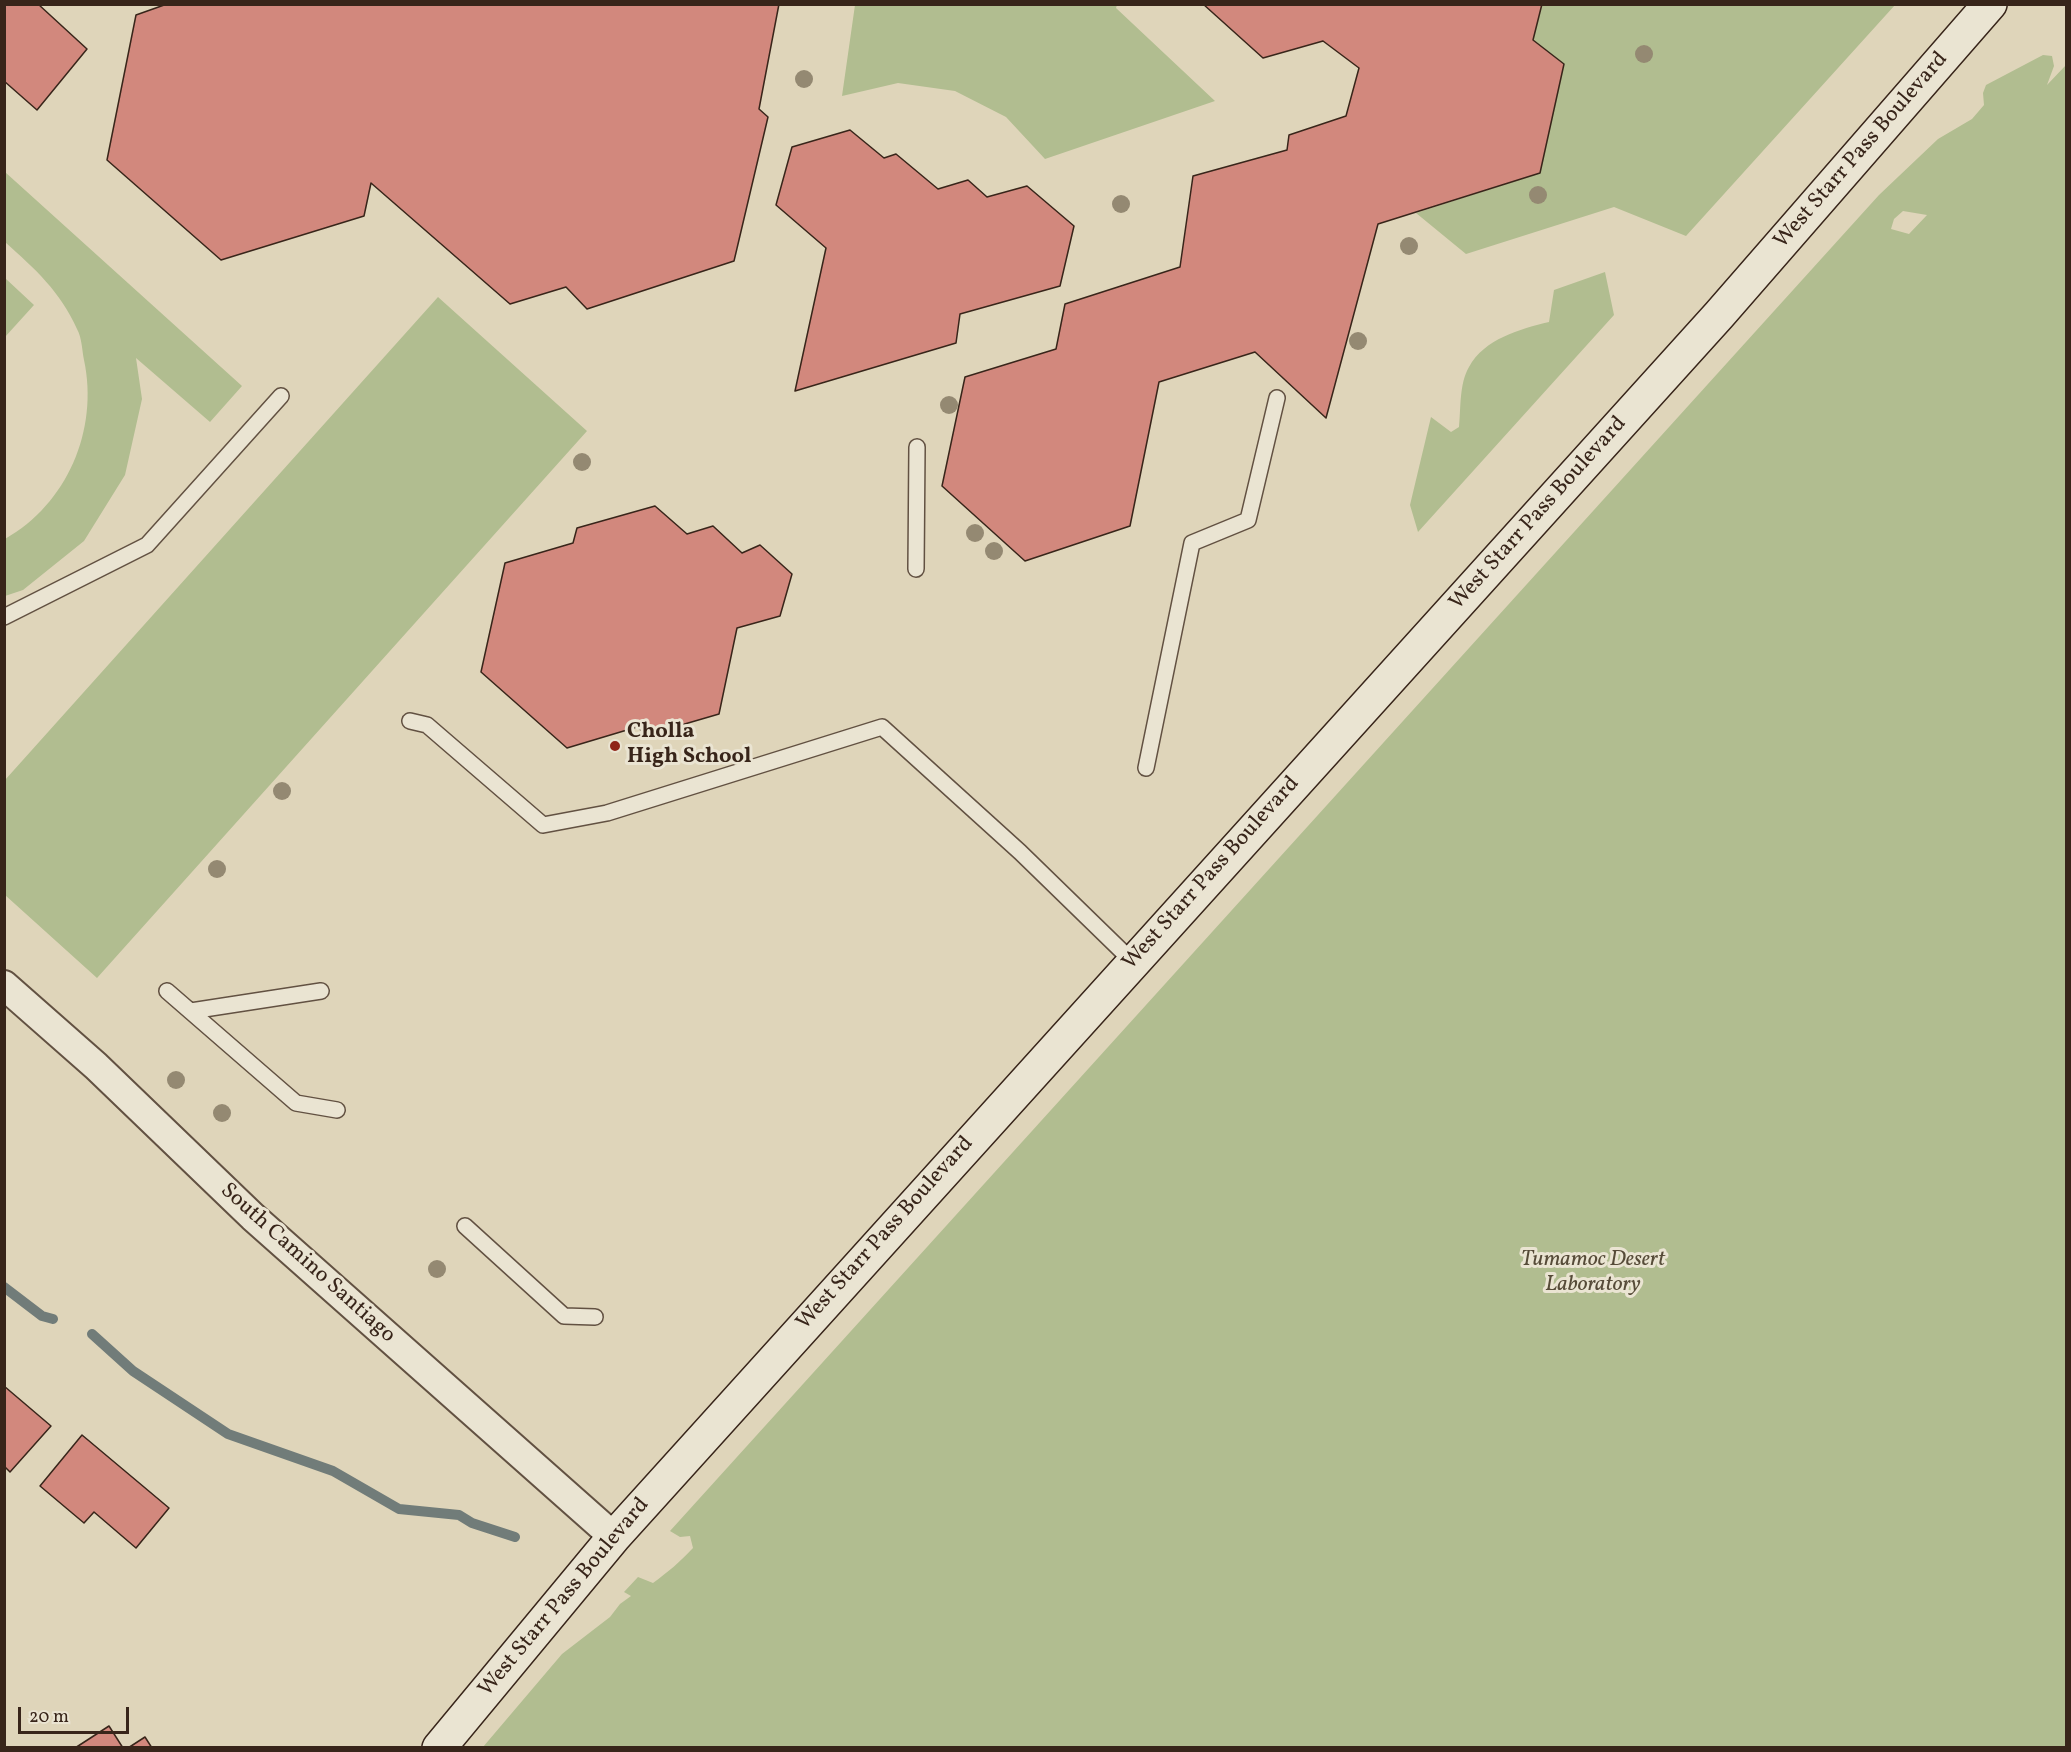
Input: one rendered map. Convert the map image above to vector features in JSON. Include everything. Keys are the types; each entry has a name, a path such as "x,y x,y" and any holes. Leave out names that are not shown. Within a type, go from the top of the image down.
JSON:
{"main road":[{"name":"West Starr Pass Boulevard","path":"440,1748 614,1538 1132,961 1719,315 1990,4"}],"street":[{"name":"South Camino Santiago","path":"4,985 96,1066 253,1217 614,1538"}],"lane":[{"path":"4,617 147,545 281,396"},
{"path":"1146,768 1192,543 1248,520 1277,398"},
{"path":"916,569 917,447"},
{"path":"410,721 427,725 543,825 607,813 882,727 1020,852 1132,961"},
{"path":"167,991 297,1103 337,1110"},
{"path":"191,1011 321,991"},
{"path":"465,1226 564,1316 595,1317"}],"green space":[{"path":"855,5 1117,5 1116,8 1215,101 1045,159 1006,117 955,91 898,83 842,96"},
{"path":"1542,5 1895,5 1686,236 1614,207 1466,254 1416,213 1540,173 1564,64 1533,40"},
{"name":"Tumamoc Desert Laboratory","path":"2043,55 2052,56 2054,66 2047,85 2066,65 2066,1747 483,1747 562,1654 610,1617 620,1604 631,1596 624,1592 638,1577 653,1583 693,1548 690,1536 680,1537 670,1531 1879,195 1938,139 1972,119 1984,105 1983,93 1986,85","holes":["1903,211 1927,215 1909,234 1891,229 1894,219"]},
{"path":"5,172 242,386 210,422 136,358 142,399 125,475 84,541 23,590 5,596 5,539 27,524 46,506 73,463 82,438 87,413 87,386 81,340 70,315 46,281 5,242"},
{"path":"1605,272 1614,315 1418,532 1410,505 1431,417 1451,432 1459,427 1464,381 1476,357 1493,342 1526,328 1549,322 1554,290"},
{"path":"5,278 34,305 5,337"},
{"path":"438,297 587,431 97,978 5,895 5,780"}],"building":[{"path":"4,4 38,4 87,49 37,110 4,81"},
{"path":"167,4 779,4 759,109 768,117 734,261 587,309 566,287 510,304 371,183 364,216 221,260 107,160 136,15"},
{"path":"1203,4 1542,4 1533,40 1564,64 1540,173 1378,224 1326,418 1255,352 1159,382 1130,526 1025,561 942,486 965,377 1056,349 1065,304 1180,267 1193,176 1287,150 1289,135 1346,116 1359,68 1323,41 1263,58"},
{"path":"850,130 884,158 896,154 938,189 968,180 987,197 1027,186 1074,226 1060,286 960,314 956,343 795,391 826,248 776,205 792,147"},
{"path":"655,506 687,534 713,526 742,553 760,545 792,574 780,616 737,628 719,714 647,735 637,727 567,748 481,672 505,563 573,543 577,528"},
{"path":"4,1386 51,1426 10,1472 4,1466"},
{"path":"82,1435 169,1508 136,1548 94,1512 84,1523 40,1486"},
{"path":"109,1726 123,1748 75,1748"},
{"path":"145,1737 152,1748 128,1748"}],"waterway":[{"path":"4,1287 42,1316 53,1319"},
{"path":"92,1334 133,1371 228,1434 333,1471 399,1509 459,1515 472,1523 515,1537"}],"place":[{"name":"Cholla High School","path":"615,746"}]}
